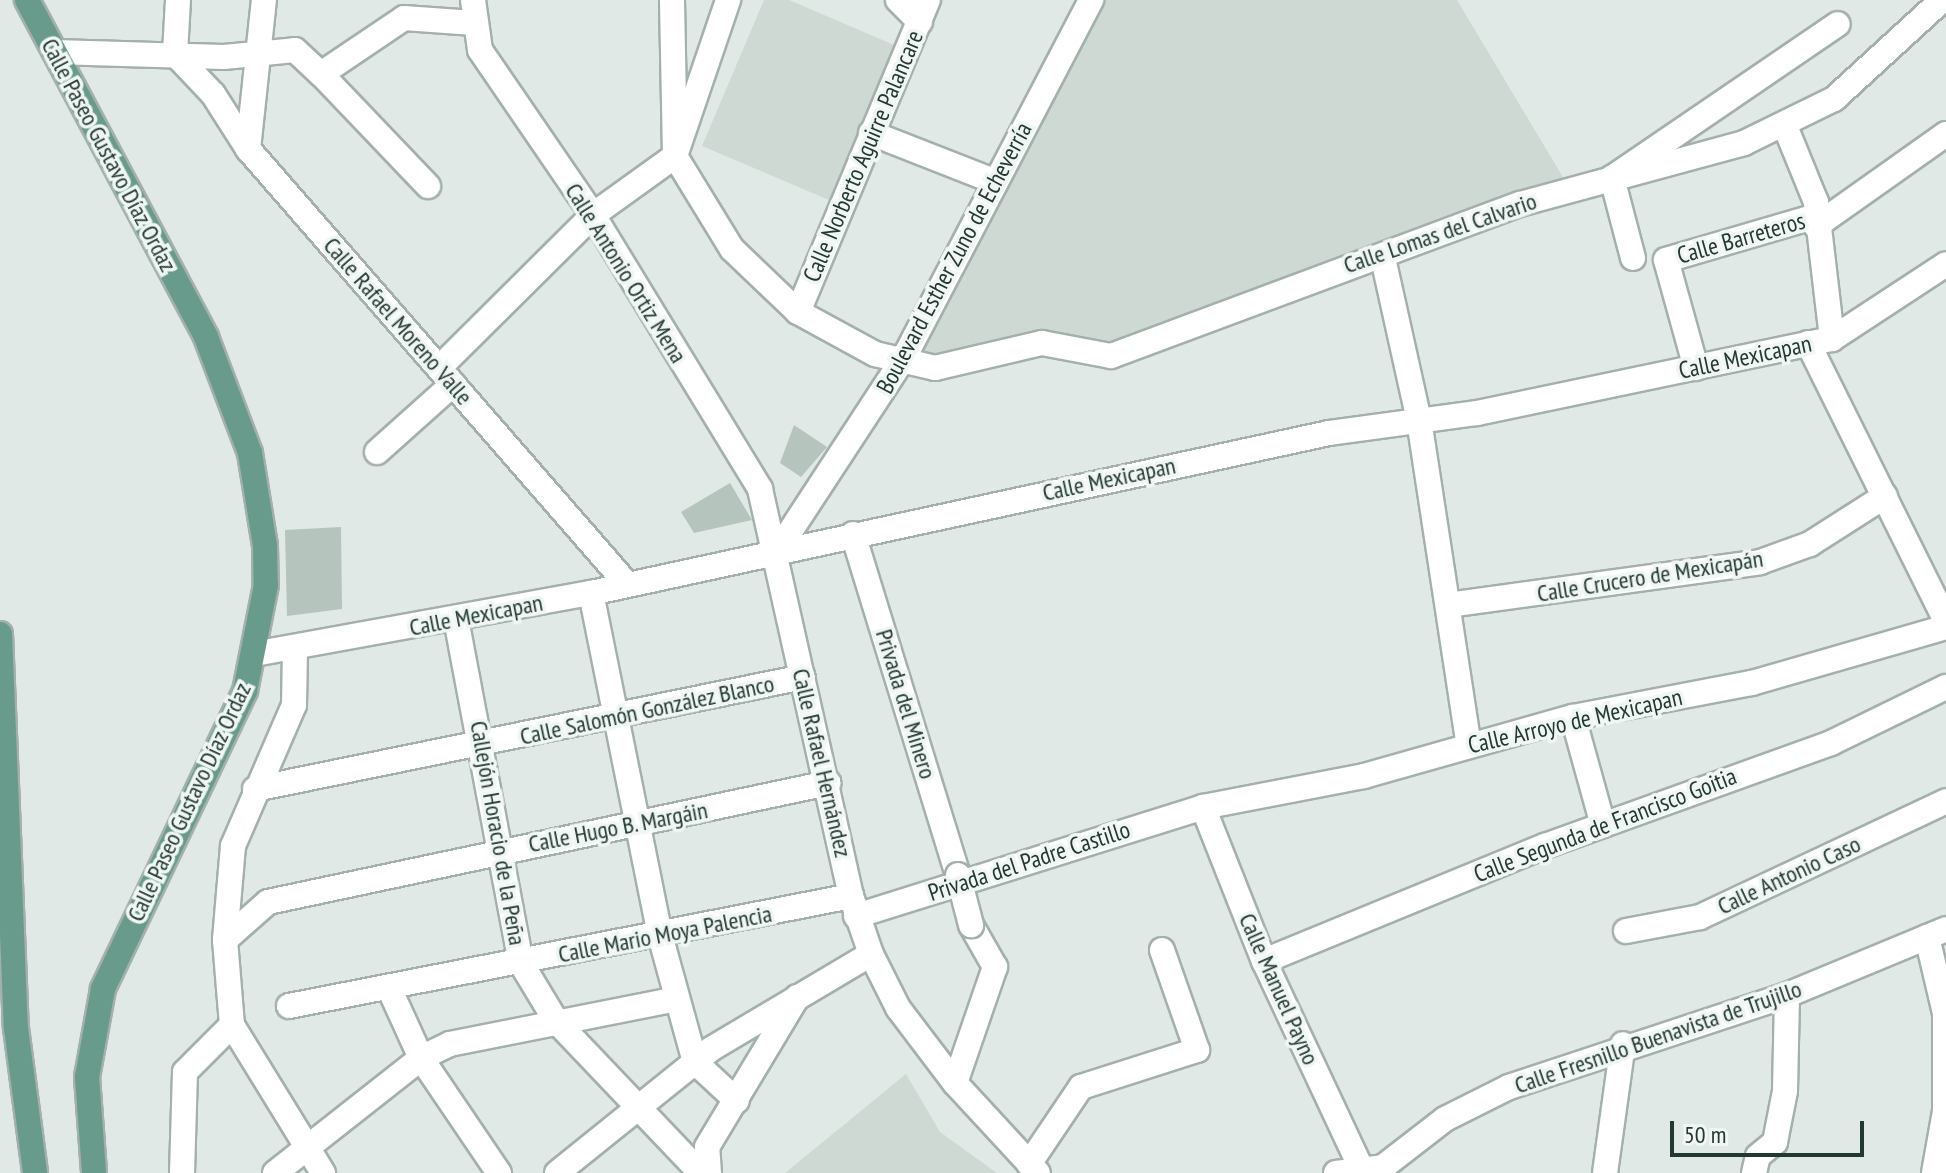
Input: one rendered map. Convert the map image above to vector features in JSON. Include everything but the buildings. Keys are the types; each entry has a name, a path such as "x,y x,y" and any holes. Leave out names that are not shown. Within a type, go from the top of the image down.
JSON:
{"main road":[{"name":"Calle Paseo Gustavo Díaz Ordaz","path":"27,0 235,405 265,546 254,654 245,691 103,989 87,1077 94,1173"},
{"path":"0,634 16,1028 35,1173"}],"street":[{"path":"175,54 178,0"},
{"path":"248,149 264,0"},
{"path":"672,0 675,156"},
{"path":"377,452 593,215 675,156 728,0"},
{"path":"898,0 924,11"},
{"name":"Calle Lomas del Calvario","path":"675,156 732,249 798,312 875,354 905,356 935,368 1042,343 1111,356 1308,278 1383,258 1520,204 1785,126 1834,99 1942,0"},
{"name":"Boulevard Esther Zuno de Echeverría","path":"778,550 905,356 996,182 1081,3"},
{"name":"Calle Norberto Aguirre Palancare","path":"798,312 924,11"},
{"path":"321,74 404,18 474,12"},
{"name":"Calle Antonio Ortiz Mena","path":"474,12 480,50 593,215 760,489 778,550"},
{"path":"1633,258 1612,178 1838,24"},
{"path":"55,52 175,54 295,50 428,186"},
{"name":"Calle Rafael Moreno Valle","path":"175,54 248,149 627,584"},
{"path":"1785,126 1816,221 1820,341 1885,496 1946,624"},
{"path":"871,133 996,182"},
{"name":"Calle Barreteros","path":"1696,368 1666,260 1816,221 1946,134"},
{"path":"1383,258 1419,420 1469,745"},
{"name":"Calle Mexicapan","path":"254,654 591,593 853,534 1820,341 1946,264"},
{"name":"Calle Crucero de Mexicapán","path":"1448,605 1760,562 1810,544 1885,496"},
{"name":"Privada del Minero","path":"853,534 971,925 995,967 955,1083"},
{"name":"Calle Rafael Hernández","path":"778,550 854,906 876,963"},
{"path":"591,593 621,716 660,935 695,1062 737,1101"},
{"name":"Callejón Horacio de la Peña","path":"456,619 483,744 521,963 556,1021 634,1110 701,1173"},
{"name":"Calle Arroyo de Mexicapan","path":"1203,807 1364,776 1573,717 1752,683 1946,624"},
{"path":"295,649 294,705 255,789 233,846 225,940 232,1025 323,1173"},
{"name":"Calle Salomón González Blanco","path":"255,789 803,677"},
{"name":"Calle Segunda de Francisco Goitia","path":"1264,961 1603,825 1831,743 1946,687"},
{"path":"1573,717 1603,825"},
{"name":"Calle Hugo B. Margáin","path":"225,940 268,902 502,850 642,825 828,783"},
{"name":"Calle Antonio Caso","path":"1626,931 1700,917 1946,801"},
{"name":"Privada del Padre Castillo","path":"854,906 1203,807"},
{"name":"Calle Manuel Payno","path":"1203,807 1264,961 1375,1169"},
{"name":"Calle Mario Moya Palencia","path":"289,1006 390,990 660,935 854,906"},
{"path":"1934,1173 1945,1111 1945,1013 1937,933"},
{"name":"Calle Fresnillo Buenavista de Trujillo","path":"1336,1173 1375,1169 1445,1119 1623,1044 1787,995 1937,933"},
{"path":"557,1173 695,1062 798,995 876,963 955,1083 1034,1168 1081,1087 1197,1050 1162,950"},
{"path":"390,990 421,1058 499,1173"},
{"path":"709,1173 707,1147 798,995"},
{"path":"1754,1173 1758,1156 1775,1142 1785,1091 1787,995"},
{"path":"275,1173 421,1058 556,1021 677,999"},
{"path":"182,1173 185,1072 232,1025"},
{"path":"1605,1173 1623,1044"}],"shaded area":[{"path":"764,0 789,0 894,45 829,200 702,146"},
{"path":"1092,0 1457,0 1570,189 1111,356 1042,343 905,356"},
{"path":"906,1074 940,1132 997,1173 785,1173"}]}
